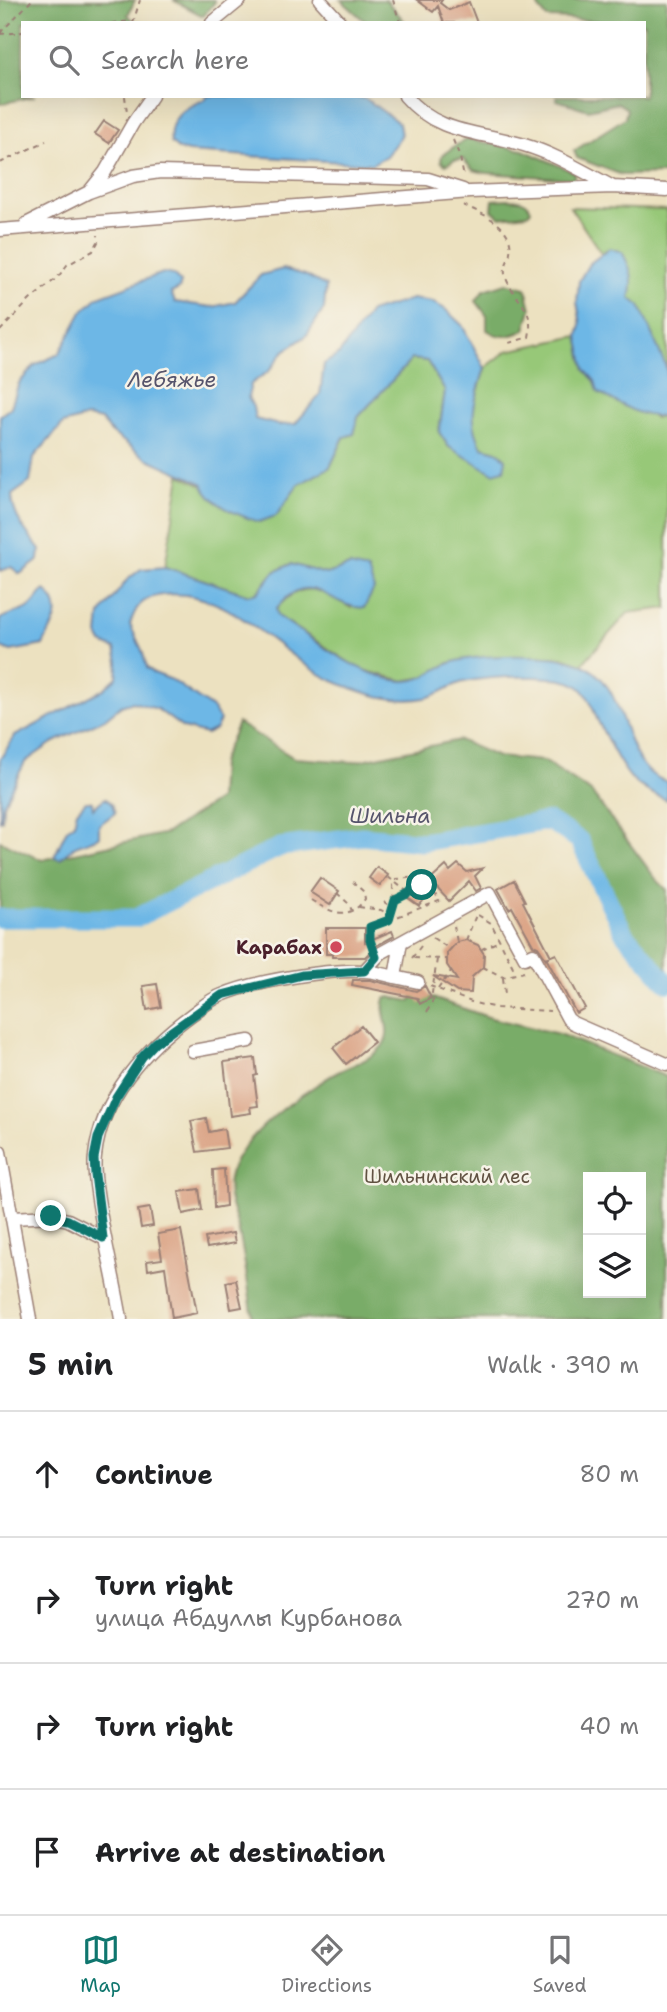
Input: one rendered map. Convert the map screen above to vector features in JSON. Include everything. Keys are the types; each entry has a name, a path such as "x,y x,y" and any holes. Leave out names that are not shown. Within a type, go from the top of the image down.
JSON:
{"street":[{"path":"214,21 240,0"},
{"path":"320,0 339,21"},
{"path":"89,192 105,172 132,123 151,98"},
{"path":"407,98 429,119 445,126 524,145 552,155 613,187"},
{"path":"20,227 89,192 132,176 160,172 428,179 470,192"},
{"path":"0,230 470,192 613,187 667,190"},
{"path":"364,971 376,957 401,942 461,916 490,893 525,958 533,954 560,1005 573,1023 667,1063"},
{"path":"395,977 401,942"},
{"path":"121,1319 103,1238 94,1158 98,1138 116,1097 142,1057 155,1043 222,995 302,975 364,971 418,982"},
{"path":"194,1051 249,1041"},
{"path":"0,1152 30,1319"},
{"path":"12,1219 51,1216 68,1220 103,1238"}],"path":[{"path":"0,33 32,0"},
{"path":"134,21 140,0"},
{"path":"393,0 399,21"},
{"path":"0,33 21,32"},
{"path":"445,126 454,142 470,192"},
{"path":"0,163 46,141"},
{"path":"462,205 488,215 498,224 509,241 510,252 505,262 505,275 512,290 528,310 531,325 529,337 509,343"},
{"path":"0,331 30,300 58,277 67,265 93,251 99,242 98,220"},
{"path":"395,900 411,892 422,876"},
{"path":"389,920 394,908 393,890 397,879 427,876 439,901 461,916 477,914 491,923 517,974"},
{"path":"388,877 411,892"},
{"path":"311,900 338,914 352,911 365,899 364,892 353,882"},
{"path":"418,882 422,885"},
{"path":"393,890 402,887"},
{"path":"337,893 349,904 352,911"},
{"path":"376,957 370,940 370,927 439,901"},
{"path":"384,902 394,908"},
{"path":"358,907 381,910 391,915"},
{"path":"466,940 477,914"},
{"path":"454,926 457,942"},
{"path":"446,958 412,958 428,939 433,937 450,949"},
{"path":"482,949 499,940"},
{"path":"513,967 525,958"},
{"path":"427,1012 434,998 431,994 437,959"},
{"path":"483,967 503,977 523,972"},
{"path":"438,989 451,971"},
{"path":"503,977 505,993"},
{"path":"435,979 445,980"},
{"path":"418,982 467,1001 497,1008 550,1011 560,1005"},
{"path":"465,1007 467,1001"}],"green space":[{"path":"0,0 135,0 128,15 134,21 21,21 21,98 26,98 0,104"},
{"path":"173,0 214,0 215,2 203,16"},
{"path":"341,0 386,0 404,21 365,21"},
{"path":"539,0 667,0 667,174 622,175 577,158 574,151 625,118 627,109 618,103 588,110 556,98 646,98 646,21 547,18 538,7"},
{"path":"468,139 523,150 576,173 573,179 486,173 473,170 463,159 446,165 441,161 442,155"},
{"path":"493,200 524,202 531,210 528,214 500,217 492,210"},
{"path":"570,207 667,210 667,369 630,298 610,248 601,253"},
{"path":"506,283 526,288 531,309 525,330 501,336 487,330 487,316 476,301 484,290"},
{"path":"578,336 585,370 595,381 655,418 667,415 667,608 628,613 582,664 562,657 449,663 425,677 404,681 359,669 278,616 276,609 286,599 304,590 321,592 351,608 350,566 326,574 291,564 274,572 257,593 249,595 165,567 180,475 275,516 298,485 330,467 344,437 354,434 358,417 412,359 427,361 445,391 439,432 449,447 497,451 482,447 471,416 485,368 507,351"},
{"path":"238,723 294,758 353,762 459,740 498,757 544,761 591,792 667,890 667,983 624,933 579,840 549,821 422,842 362,836 280,847 136,918 0,918 0,841 42,860 167,833 219,799 221,762"},
{"name":"Шильнинский лес","path":"421,994 491,1018 559,1034 667,1077 667,1319 253,1319 242,1248 229,1196 228,1184 233,1165 251,1138 291,1103 329,1077 379,1050 387,1033 385,999 390,997 410,1001 415,995"}],"water":[{"path":"206,99 366,99 399,123 401,136 386,156 372,164 188,152 178,149 171,143 170,134 175,120 185,110"},
{"path":"610,248 622,252 625,258 632,280 630,298 640,306 667,369 667,415 640,413 614,401 598,392 595,381 585,370 578,336 581,325 577,302 579,281 589,264"},
{"name":"Лебяжье","path":"283,269 305,275 326,286 324,309 306,336 283,352 269,371 251,384 248,397 255,419 279,425 295,424 320,395 324,364 339,354 370,312 412,299 432,302 445,309 462,325 485,368 474,407 474,426 482,447 497,451 506,459 504,470 493,473 449,447 439,432 445,391 427,361 412,359 358,417 354,434 344,437 330,467 298,485 276,516 259,522 226,508 212,498 202,483 146,458 111,432 101,420 87,417 63,424 34,457 30,482 12,495 17,517 40,549 39,560 20,574 11,567 0,571 0,416 11,407 19,383 35,365 59,354 82,312 98,297 163,273 173,275 181,283 179,289 171,293 175,302 212,307 235,302 261,275"},
{"path":"291,564 326,574 350,566 368,570 374,589 364,608 351,606 310,589 300,590 289,596 276,609 278,616 322,646 355,666 388,679 411,681 453,662 480,657 552,658 579,663 595,672 615,700 642,764 653,775 667,782 667,800 648,791 631,778 622,767 586,694 570,682 532,677 489,678 459,683 435,695 414,700 381,697 338,683 316,672 254,626 211,601 187,595 162,595 149,598 140,604 130,625 147,668 172,680 213,709 220,720 216,729 206,734 183,728 157,709 133,702 121,706 105,719 52,743 25,762 3,805 0,821 0,759 15,736 104,689 117,677 115,649 102,643 98,635 100,615 127,580 141,569 165,567 249,595 257,593 274,572"},
{"path":"45,590 52,597 57,611 43,645 11,651 0,647 0,619 28,608"},
{"path":"105,798 112,804 115,813 99,825 99,837 75,846 60,859 54,857 67,829 74,824 77,811 86,801 92,801 93,808"}],"building":[{"path":"417,0 442,0 440,3 449,10 469,2 476,21 443,21 438,6 433,12"},
{"path":"104,121 118,130 109,143 95,134"},
{"path":"458,864 467,872 483,868 475,876 481,888 476,891 469,881 449,901 435,886 419,906 408,898 416,886 419,889 446,866 450,871"},
{"path":"377,867 388,875 380,886 369,878"},
{"path":"320,878 339,891 330,905 310,892"},
{"path":"514,880 551,956 546,959 538,947 533,945 512,907 509,909 498,889"},
{"path":"326,928 365,928 365,942 392,931 394,936 376,946 365,957 332,957 332,954 326,954"},
{"path":"466,940 478,945 484,954 483,967 472,977 471,993 457,992 433,976 457,980 447,965 447,953 457,942"},
{"path":"556,954 585,1008 576,1013 546,958"},
{"path":"353,980 370,980 416,991 425,986 431,998 420,1004 417,998 352,985"},
{"path":"157,984 161,1007 147,1010 143,986"},
{"path":"361,1026 374,1042 346,1064 333,1048"},
{"path":"255,1058 257,1075 254,1076 258,1106 250,1107 251,1113 230,1116 224,1062"},
{"path":"206,1118 209,1132 224,1129 227,1148 197,1152 191,1121"},
{"path":"224,1169 226,1206 214,1208 213,1170"},
{"path":"199,1189 202,1210 183,1214 179,1192"},
{"path":"150,1208 153,1226 141,1228 138,1210"},
{"path":"181,1230 197,1313 172,1318 165,1267 148,1270 147,1261 162,1259 158,1234"},
{"path":"233,1233 235,1243 207,1248 205,1238"},
{"path":"236,1280 242,1307 231,1309 226,1282"}],"waterway":[{"name":"Шильна","path":"0,918 136,918 280,847 362,836 422,842 549,821 579,840 624,933 667,983"}],"place":[{"name":"Карабах","path":"336,947"}],"route":[{"path":"51,1216 68,1220 103,1238 94,1158 98,1138 116,1097 142,1057 155,1043 222,995 302,975 364,971 376,957 370,940 370,927 389,920 395,900 409,893 418,882 422,885"}]}
